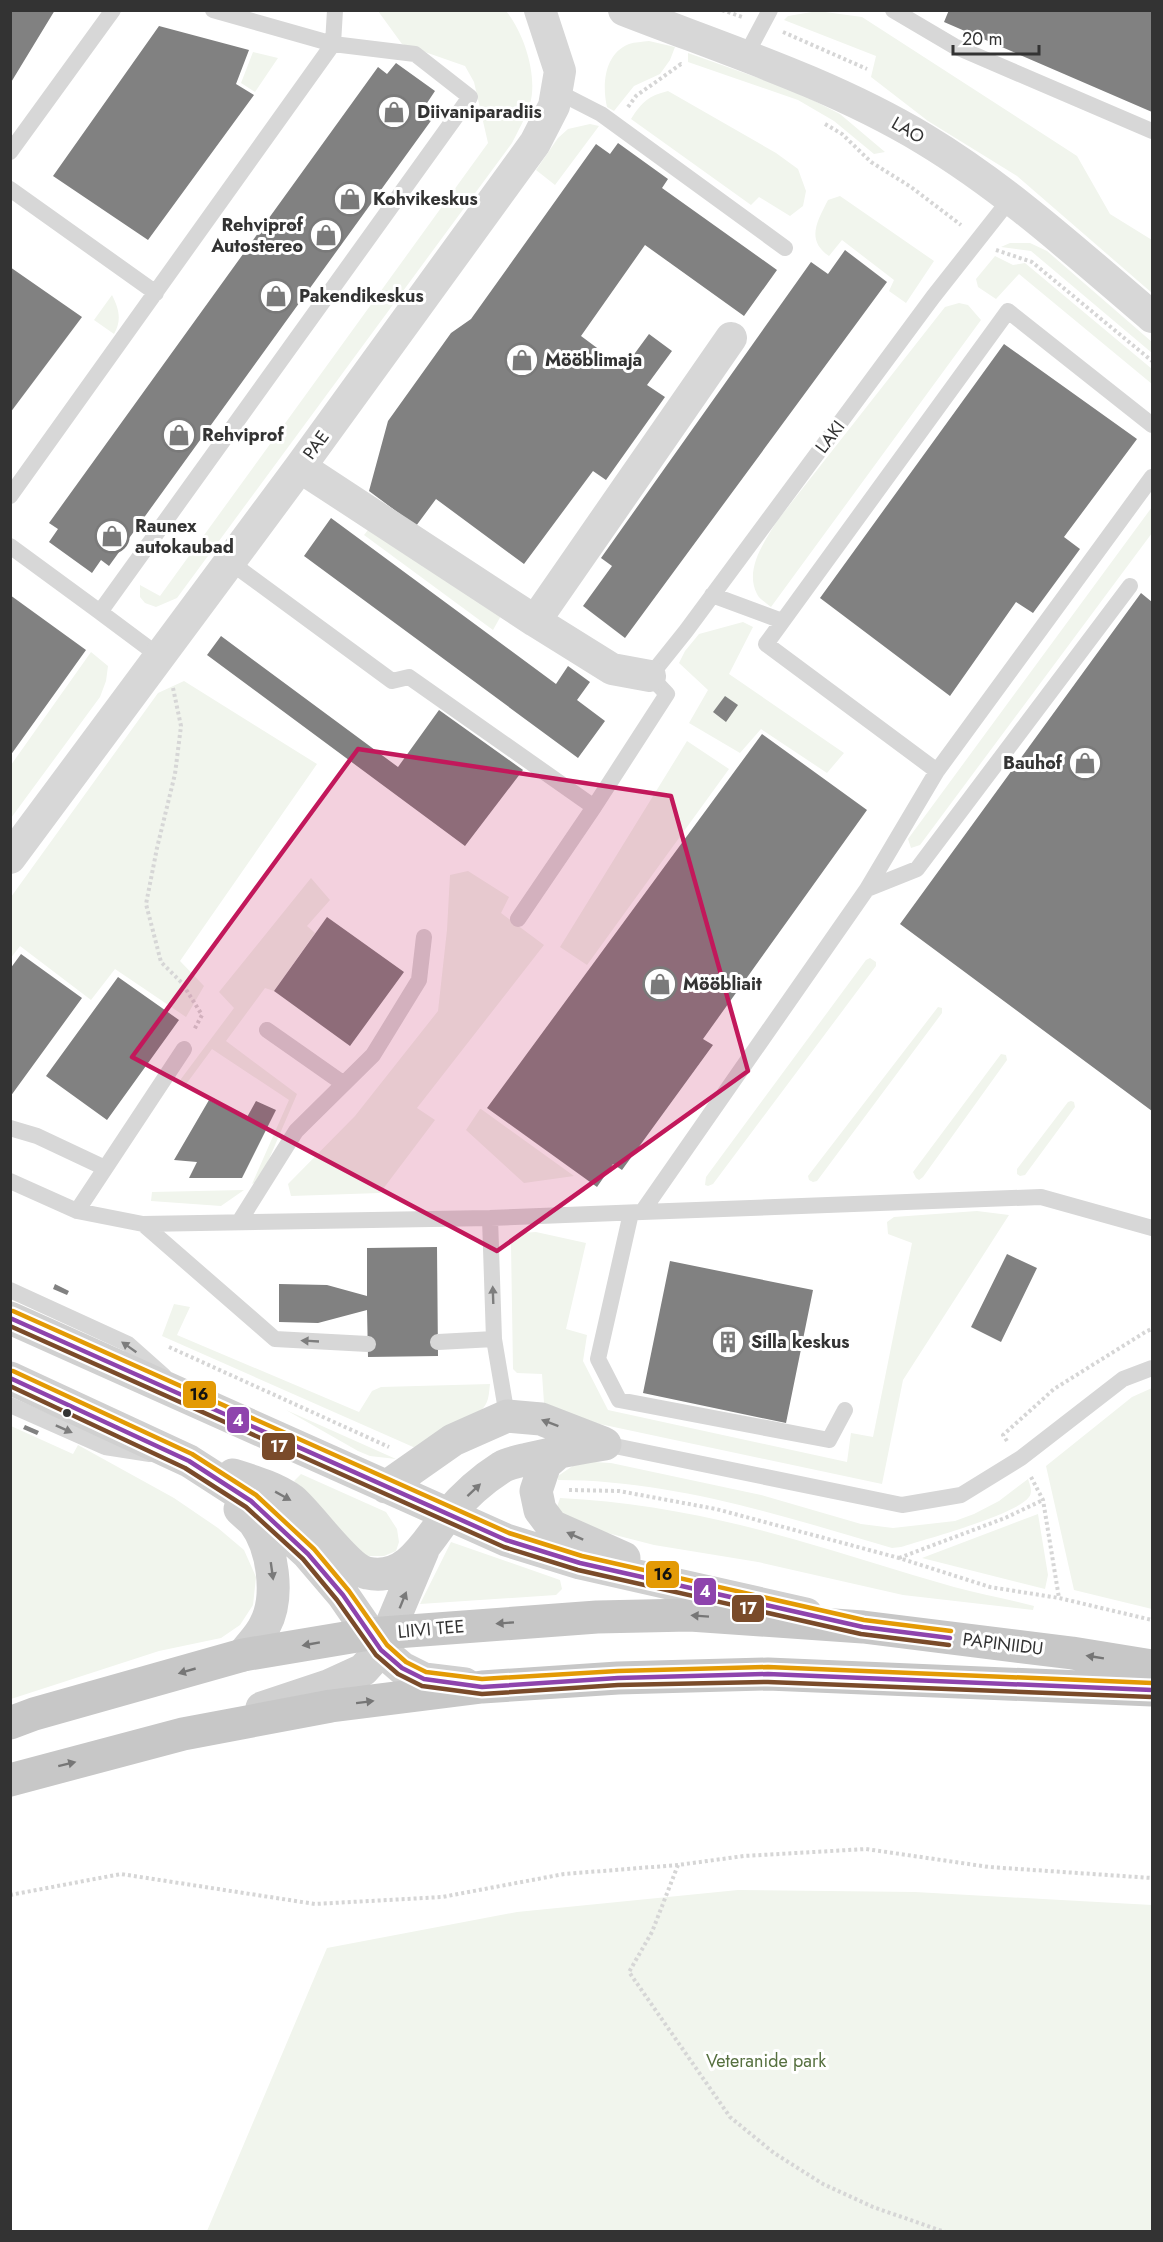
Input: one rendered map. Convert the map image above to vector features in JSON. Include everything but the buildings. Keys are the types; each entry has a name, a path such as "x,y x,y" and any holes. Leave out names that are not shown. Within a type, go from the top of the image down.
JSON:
{"highway":[{"name":"LIIVI TEE","path":"10,1723 34,1714 243,1655 380,1639 597,1617 690,1615 863,1627"},
{"name":"PAPINIIDU","path":"863,1627 1072,1653 1152,1666"},
{"name":"PAPINIIDU","path":"482,1687 618,1678 768,1674 1152,1690"},
{"path":"10,1780 183,1734 331,1706 482,1687"}],"main road":[{"name":"PAPINIIDU","path":"10,1318 506,1540 580,1563 863,1627"},
{"name":"PAPINIIDU","path":"10,1378 189,1461 251,1501 308,1554 402,1668 424,1679 482,1687"},
{"path":"386,1487 453,1440 507,1416 541,1419 605,1444"},
{"path":"183,1734 328,1686 363,1670 423,1550 448,1515 480,1485 504,1466 560,1451 605,1444"},
{"path":"560,1451 545,1464 536,1491 540,1510 552,1526 686,1586"},
{"path":"189,1461 267,1487 291,1500 344,1556 364,1573 381,1575 396,1571 423,1550"},
{"path":"189,1461 255,1523 269,1553 273,1578 272,1606 265,1625 243,1655"}],"street":[{"name":"PAE","path":"10,858 300,467 535,143 554,106 560,71 540,10"},
{"name":"LAO","path":"624,10 799,78 879,113 925,139 1011,198 1152,317"},
{"path":"535,621 731,338"},
{"path":"300,467 612,669 651,676"}],"lane":[{"path":"10,152 113,10"},
{"path":"100,612 470,98 415,54 333,44 213,10"},
{"path":"10,496 333,44 335,10"},
{"path":"893,10 954,46 1152,131"},
{"path":"745,57 767,17"},
{"path":"556,91 601,114 785,248"},
{"path":"10,189 156,292"},
{"name":"LAKI","path":"651,676 933,297 1011,198"},
{"path":"937,771 765,644 1008,311 1152,425"},
{"path":"845,1410 829,1440 619,1400 598,1359 637,1213 867,889 937,771 1152,477"},
{"path":"10,546 100,612 155,661"},
{"path":"230,562 392,681 409,677 594,807"},
{"path":"867,889 916,869 1130,586"},
{"path":"712,595 782,621"},
{"path":"518,919 667,694 651,676"},
{"path":"239,1222 296,1131 373,1055 419,980 424,937"},
{"path":"267,1030 344,1084"},
{"path":"76,1211 184,1049"},
{"path":"10,1128 37,1136 105,1168"},
{"path":"10,1181 76,1211 143,1224 490,1218 1041,1197 1152,1228"},
{"path":"490,1218 494,1339 507,1416"},
{"path":"143,1224 275,1339 368,1344"},
{"path":"10,1290 128,1344 189,1398"},
{"path":"438,1342 494,1339"},
{"path":"605,1444 902,1506 961,1496 1021,1458 1123,1379 1152,1368"},
{"path":"10,1406 105,1447 189,1461"}],"path":[{"path":"722,10 767,17 867,69"},
{"path":"615,124 636,96 681,64 692,68"},
{"path":"822,122 842,134 871,162 911,187 1000,253 1023,257 1032,262 1152,361"},
{"path":"155,661 175,690 182,726 175,774 146,904 161,962 182,983 202,1015 184,1049"},
{"path":"161,1344 398,1451"},
{"path":"565,1490 619,1491 716,1509 899,1558 990,1587 1059,1598 1152,1620"},
{"path":"899,1558 1005,1518 1043,1500"},
{"path":"10,1895 121,1874 315,1904 442,1897 564,1874 678,1865 744,1856 866,1849 989,1867 1152,1878"},
{"path":"678,1865 652,1932 629,1972 730,2117 774,2153 824,2184 873,2206 945,2232"}],"highlighted area":[{"path":"358,749 671,796 748,1071 497,1251 132,1057"}],"green space":[{"path":"378,11 506,11 513,20 528,55 532,81 530,104 512,143 177,598 156,607 145,603 140,597 140,585 160,596 488,143 474,82 465,66 402,44"},
{"path":"818,11 862,17 1077,156 1110,214 1152,240 1152,293 1017,176 928,121 871,77 876,56 784,20 788,16"},
{"path":"649,41 675,47 670,60 660,74 634,86 614,111 607,107 605,80 614,55 629,44"},
{"path":"253,52 278,58 255,92 241,83"},
{"path":"688,53 795,91 840,114 885,152 874,154 834,121 798,100 688,62"},
{"path":"668,91 776,153 798,169 806,191 803,206 790,216 759,197 751,205 631,119 646,100"},
{"path":"590,124 599,126 555,185 536,170 558,138 568,129"},
{"path":"840,196 934,261 906,303 889,291 894,280 842,240 829,256 817,243 816,229 828,200"},
{"path":"1010,243 1030,243 1047,251 1152,342 1152,353 1031,251 1001,247"},
{"path":"995,256 1013,265 1025,263 1152,369 1152,384 1019,274 996,299 978,287 976,279"},
{"path":"112,295 119,314 114,334 94,320"},
{"path":"959,303 968,305 981,320 771,607 758,596 753,575 754,565 767,537 777,521 945,307"},
{"path":"1152,507 1152,533 920,845 911,848 908,839"},
{"path":"372,525 502,614 493,630 364,535"},
{"path":"743,622 753,627 729,674 844,753 827,773 761,729 740,753 689,723 708,690 679,663 685,651 699,634"},
{"path":"91,652 108,666 106,681 100,697 11,818 11,765"},
{"path":"184,681 317,764 180,961 204,986 186,1017 115,969 91,1000 20,946 10,959 11,897 158,693"},
{"path":"687,741 729,769 587,965 560,947"},
{"path":"468,871 509,897 501,913 544,945 417,1108 435,1120 380,1193 291,1196 288,1184 355,1116 438,1011 447,930 450,875"},
{"path":"311,878 330,900 307,926 315,933 274,991 265,988 226,1041 297,1094 260,1180 252,1184 289,1100 212,1049 184,1087 178,1083 234,1008 219,992"},
{"path":"870,958 876,962 876,966 713,1184 705,1185 706,1177 866,960"},
{"path":"938,1007 942,1008 942,1013 817,1181 809,1180 808,1176"},
{"path":"1001,1054 1006,1055 1007,1060 923,1177 919,1180 916,1178 913,1172"},
{"path":"1071,1101 1074,1102 1075,1107 1025,1175 1017,1174 1017,1169"},
{"path":"480,1109 574,1176 524,1183 466,1130"},
{"path":"244,1190 221,1206 151,1201 152,1192"},
{"path":"977,1211 1009,1215 903,1380 882,1484 534,1410 532,1402 544,1403 542,1374 517,1373 513,1369 511,1244 520,1233 536,1232 586,1243 566,1329 587,1335 583,1361 608,1410 847,1462 851,1433 873,1437 912,1243 888,1234 887,1222 894,1217"},
{"path":"174,1304 190,1307 177,1335 359,1412 372,1391 381,1387 490,1384 488,1399 478,1414 470,1420 420,1450 162,1336"},
{"path":"1152,1388 1152,1609 1074,1590 1046,1466 1132,1397"},
{"path":"286,1410 396,1459 370,1456 358,1451"},
{"path":"11,1426 73,1454 78,1445 174,1498 218,1528 244,1550 256,1577 253,1605 240,1625 221,1638 159,1651 11,1699"},
{"path":"577,1463 611,1463 761,1495 861,1524 893,1528 955,1521 999,1501 1028,1479 1031,1491 1029,1497 1021,1504 989,1519 892,1548 768,1512 685,1493 643,1486 558,1480 558,1476"},
{"path":"301,1474 386,1512 397,1529 399,1542 396,1551 384,1556 366,1556 349,1543 334,1522 294,1481"},
{"path":"560,1498 648,1507 736,1524 954,1587 1034,1606 1033,1610 903,1595 758,1562 654,1545 588,1528 563,1515 557,1507"},
{"path":"1038,1514 1048,1575 1045,1589 922,1558"},
{"path":"451,1542 560,1580 562,1589 556,1595 420,1604"},
{"name":"Veteranide park","path":"738,1890 915,1892 1152,1905 1152,2231 207,2231 327,1948 517,1912"}],"transit line":[{"name":"16","path":"13,1311 509,1533 582,1556 864,1620 951,1631"},
{"name":"4","path":"10,1318 506,1540 580,1563 863,1627 950,1638"},
{"name":"17","path":"10,1326 504,1547 578,1570 861,1634 949,1645"},
{"name":"16","path":"13,1371 192,1454 256,1495 314,1549 349,1591 387,1645 406,1662 426,1672 482,1679 618,1671 768,1667 1152,1683"},
{"name":"4","path":"10,1378 189,1461 251,1501 308,1554 343,1595 381,1650 402,1668 424,1679 482,1687 618,1678 768,1674 1152,1690"},
{"name":"17","path":"10,1386 185,1468 246,1507 303,1559 337,1600 376,1655 398,1674 422,1686 482,1694 618,1685 768,1682 1152,1697"}],"place":[{"name":"Diivaniparadiis","path":"394,112"},
{"name":"Kohvikeskus","path":"350,199"},
{"name":"Rehviprof Autostereo","path":"326,235"},
{"name":"Pakendikeskus","path":"276,296"},
{"name":"Mööblimaja","path":"522,360"},
{"name":"Rehviprof","path":"179,435"},
{"name":"Raunex autokaubad","path":"112,536"},
{"name":"Bauhof","path":"1085,763"},
{"name":"Mööbliait","path":"660,984"},
{"name":"Silla keskus","path":"728,1342"}]}
